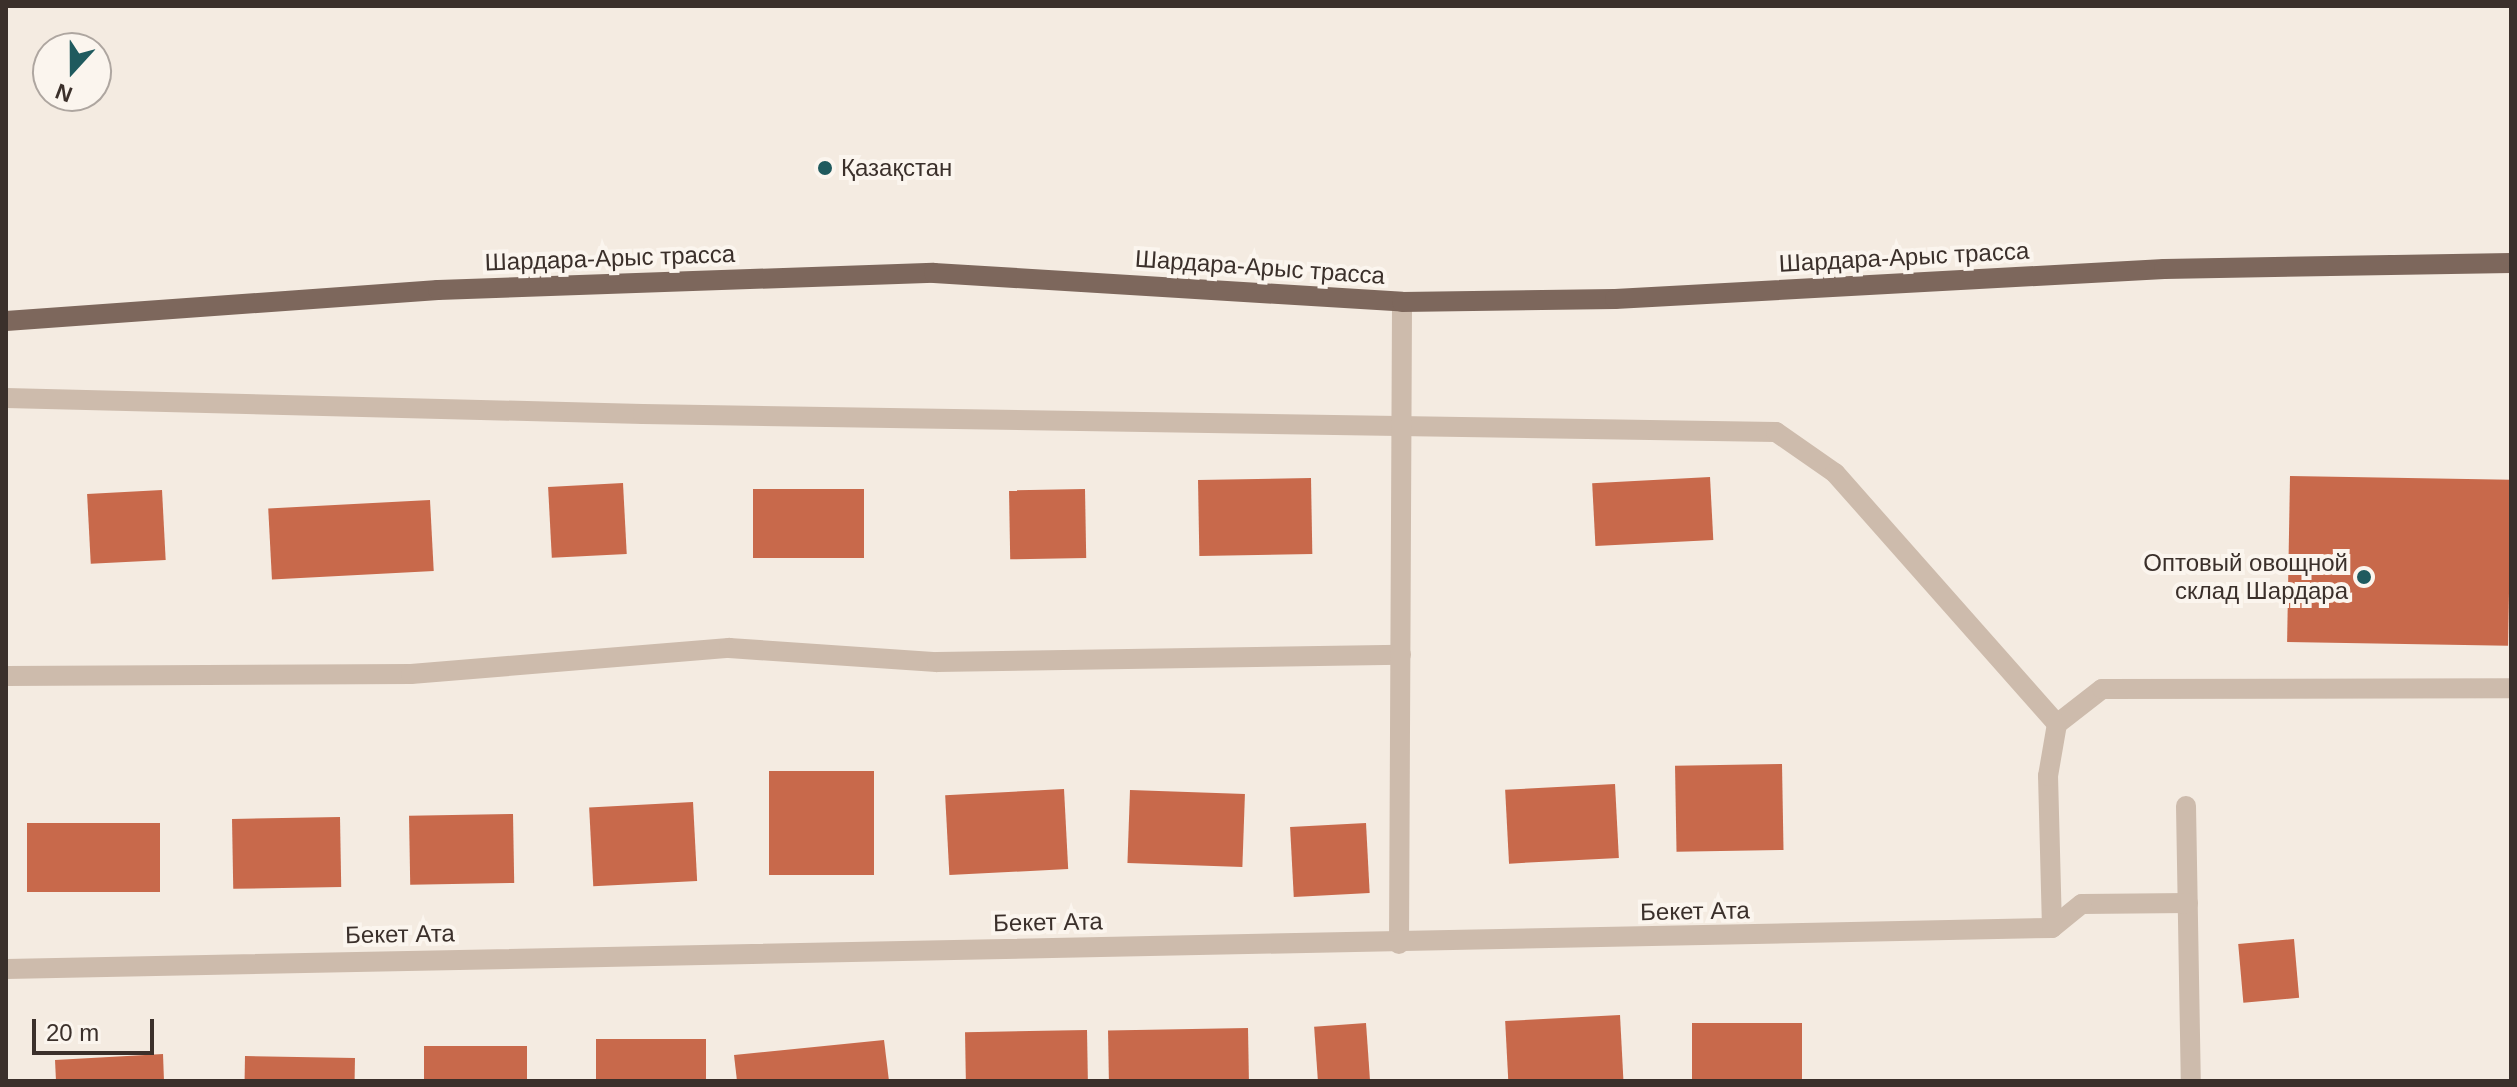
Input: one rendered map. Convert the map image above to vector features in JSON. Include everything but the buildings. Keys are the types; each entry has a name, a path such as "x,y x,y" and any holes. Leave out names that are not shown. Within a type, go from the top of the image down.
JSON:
{"main road":[{"name":"Шардара-Арыс трасса","path":"6,321 438,290 934,273 1402,302 1615,299 2164,269 2511,263"}],"street":[{"path":"1399,944 1404,425 1402,302"},
{"path":"6,398 643,414 1776,432 1835,473 2057,724"},
{"path":"6,676 336,677 729,648 937,662 1401,655"},
{"path":"2052,928 2048,776 2057,724 2102,689 2511,688"},
{"path":"2186,806 2191,1081"},
{"path":"2052,928 2082,904 2188,903"},
{"name":"Бекет Ата","path":"6,969 1399,944 2052,928"}],"place":[{"name":"Қазақстан","path":"825,168"},
{"name":"Оптовый овощной склад Шардара","path":"2364,577"}]}
